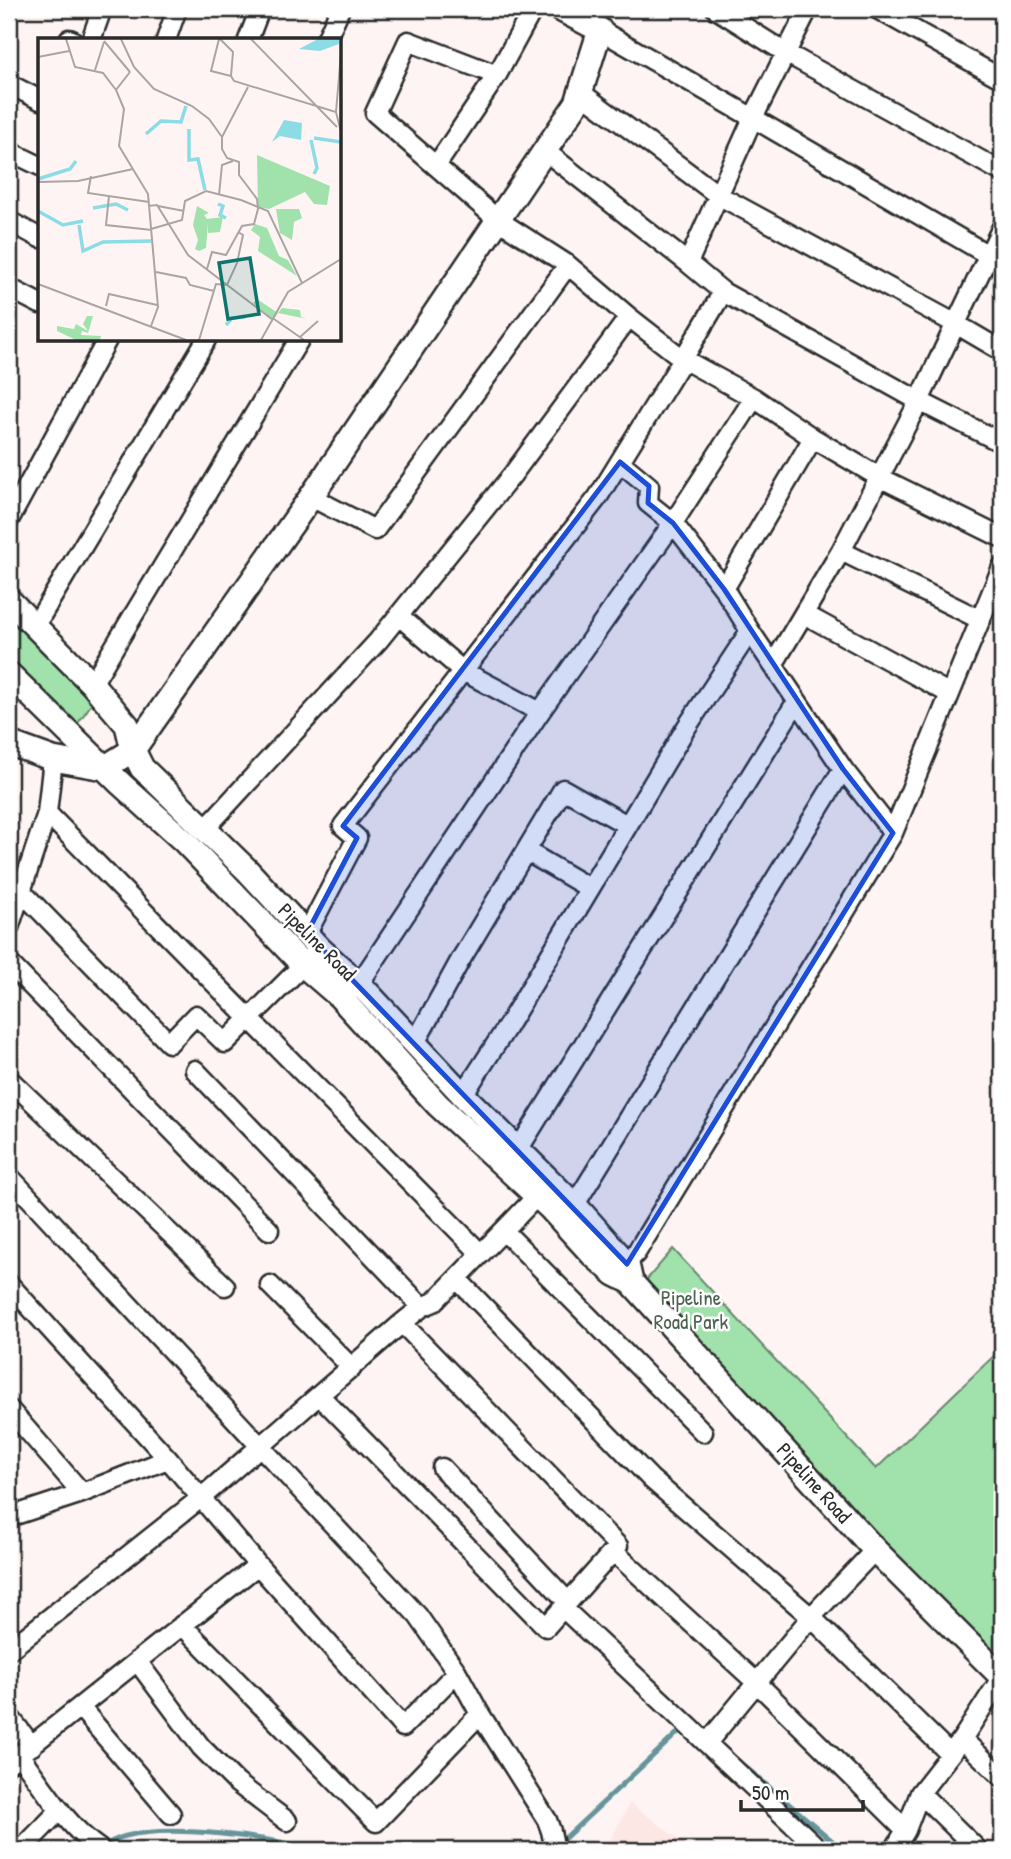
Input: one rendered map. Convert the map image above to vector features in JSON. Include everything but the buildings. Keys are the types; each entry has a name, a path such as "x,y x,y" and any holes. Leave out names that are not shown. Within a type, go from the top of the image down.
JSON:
{"main road":[{"path":"9,743 53,759 104,768 133,750 311,498 577,103 600,30 560,9"},
{"name":"Pipeline Road","path":"9,600 92,684 127,724 133,750 142,768 247,870 313,941 359,984 463,1095 574,1206 624,1273 875,1550 1002,1677"},
{"name":"Pipeline Road","path":"9,674 104,768 185,842 303,965 340,997 438,1105 537,1196 593,1255 624,1273"}],"street":[{"path":"92,38 102,9"},
{"path":"167,38 177,9"},
{"path":"249,38 260,9"},
{"path":"327,38 340,9"},
{"path":"436,166 497,75 533,9"},
{"path":"716,9 786,53 1002,172"},
{"path":"688,262 808,9"},
{"path":"877,9 1002,79"},
{"path":"600,30 996,260"},
{"path":"497,75 408,41 375,114 498,220 568,265 683,359 754,398 813,438 879,477 1002,538"},
{"path":"9,84 38,99"},
{"path":"580,92 718,195 1002,351"},
{"path":"545,150 723,292 919,401 1002,443"},
{"path":"9,151 38,165"},
{"path":"9,221 38,236"},
{"path":"773,665 841,551 956,324 996,260 1002,227"},
{"path":"311,498 375,530 568,265"},
{"path":"9,288 38,303"},
{"path":"21,891 169,1043 196,1015 225,1043 303,965 357,838 343,826 598,497 723,292"},
{"path":"204,830 379,641 513,474 629,317"},
{"path":"9,520 106,341"},
{"path":"35,626 205,341"},
{"path":"92,684 298,341"},
{"path":"359,984 540,712 673,523 754,398"},
{"path":"724,589 813,438"},
{"path":"620,462 649,486 648,503 673,523 724,589 843,769 893,833"},
{"path":"841,551 981,620"},
{"path":"624,1273 893,833 1002,567"},
{"path":"804,614 950,694"},
{"path":"399,616 463,671 540,712"},
{"path":"463,1095 507,1027 685,728 750,631"},
{"path":"518,1150 797,701"},
{"path":"9,928 47,813 53,759"},
{"path":"574,1206 843,769"},
{"path":"415,1043 563,789 627,825"},
{"path":"47,813 481,1254"},
{"path":"526,851 589,888"},
{"path":"9,963 269,1230"},
{"path":"195,1070 422,1307"},
{"path":"9,1079 225,1286"},
{"path":"9,1176 418,1616 457,1672 480,1714 547,1820 555,1850"},
{"path":"9,1650 202,1497 402,1323 422,1307 434,1302 537,1196"},
{"path":"504,1231 703,1432"},
{"path":"457,1279 651,1479 811,1617 950,1754"},
{"path":"9,1284 202,1497 258,1564 404,1727 457,1672"},
{"path":"270,1285 352,1368"},
{"path":"320,1396 546,1627 618,1546 402,1323"},
{"path":"9,1409 82,1493"},
{"path":"9,1517 82,1493 168,1459"},
{"path":"442,1468 566,1605 820,1850"},
{"path":"707,1743 811,1617 875,1550"},
{"path":"614,1551 756,1682 906,1830"},
{"path":"20,1755 258,1564"},
{"path":"181,1625 376,1822 480,1714"},
{"path":"137,1661 201,1746 237,1783 287,1821"},
{"path":"894,1850 906,1830 920,1793 962,1739 1002,1677"},
{"path":"80,1707 171,1814"},
{"path":"9,1716 20,1755 60,1810 96,1847"},
{"path":"962,1739 1002,1777"},
{"path":"920,1793 978,1850"},
{"path":"21,1850 60,1810"}],"highlighted area":[{"path":"620,462 649,486 648,503 673,523 724,589 843,769 893,833 627,1264 307,933 357,838 343,826"}],"shaded area":[{"path":"630,1803 693,1850 605,1850"}],"green space":[{"path":"9,607 97,696 71,733 9,670"},
{"name":"Pipeline Road Park","path":"673,1249 876,1469 1002,1348 1002,1671 643,1284"}],"waterway":[{"path":"565,1838 685,1726"},
{"path":"736,1759 843,1850"},
{"path":"101,1847 126,1836 169,1831 248,1837 318,1850"}]}
